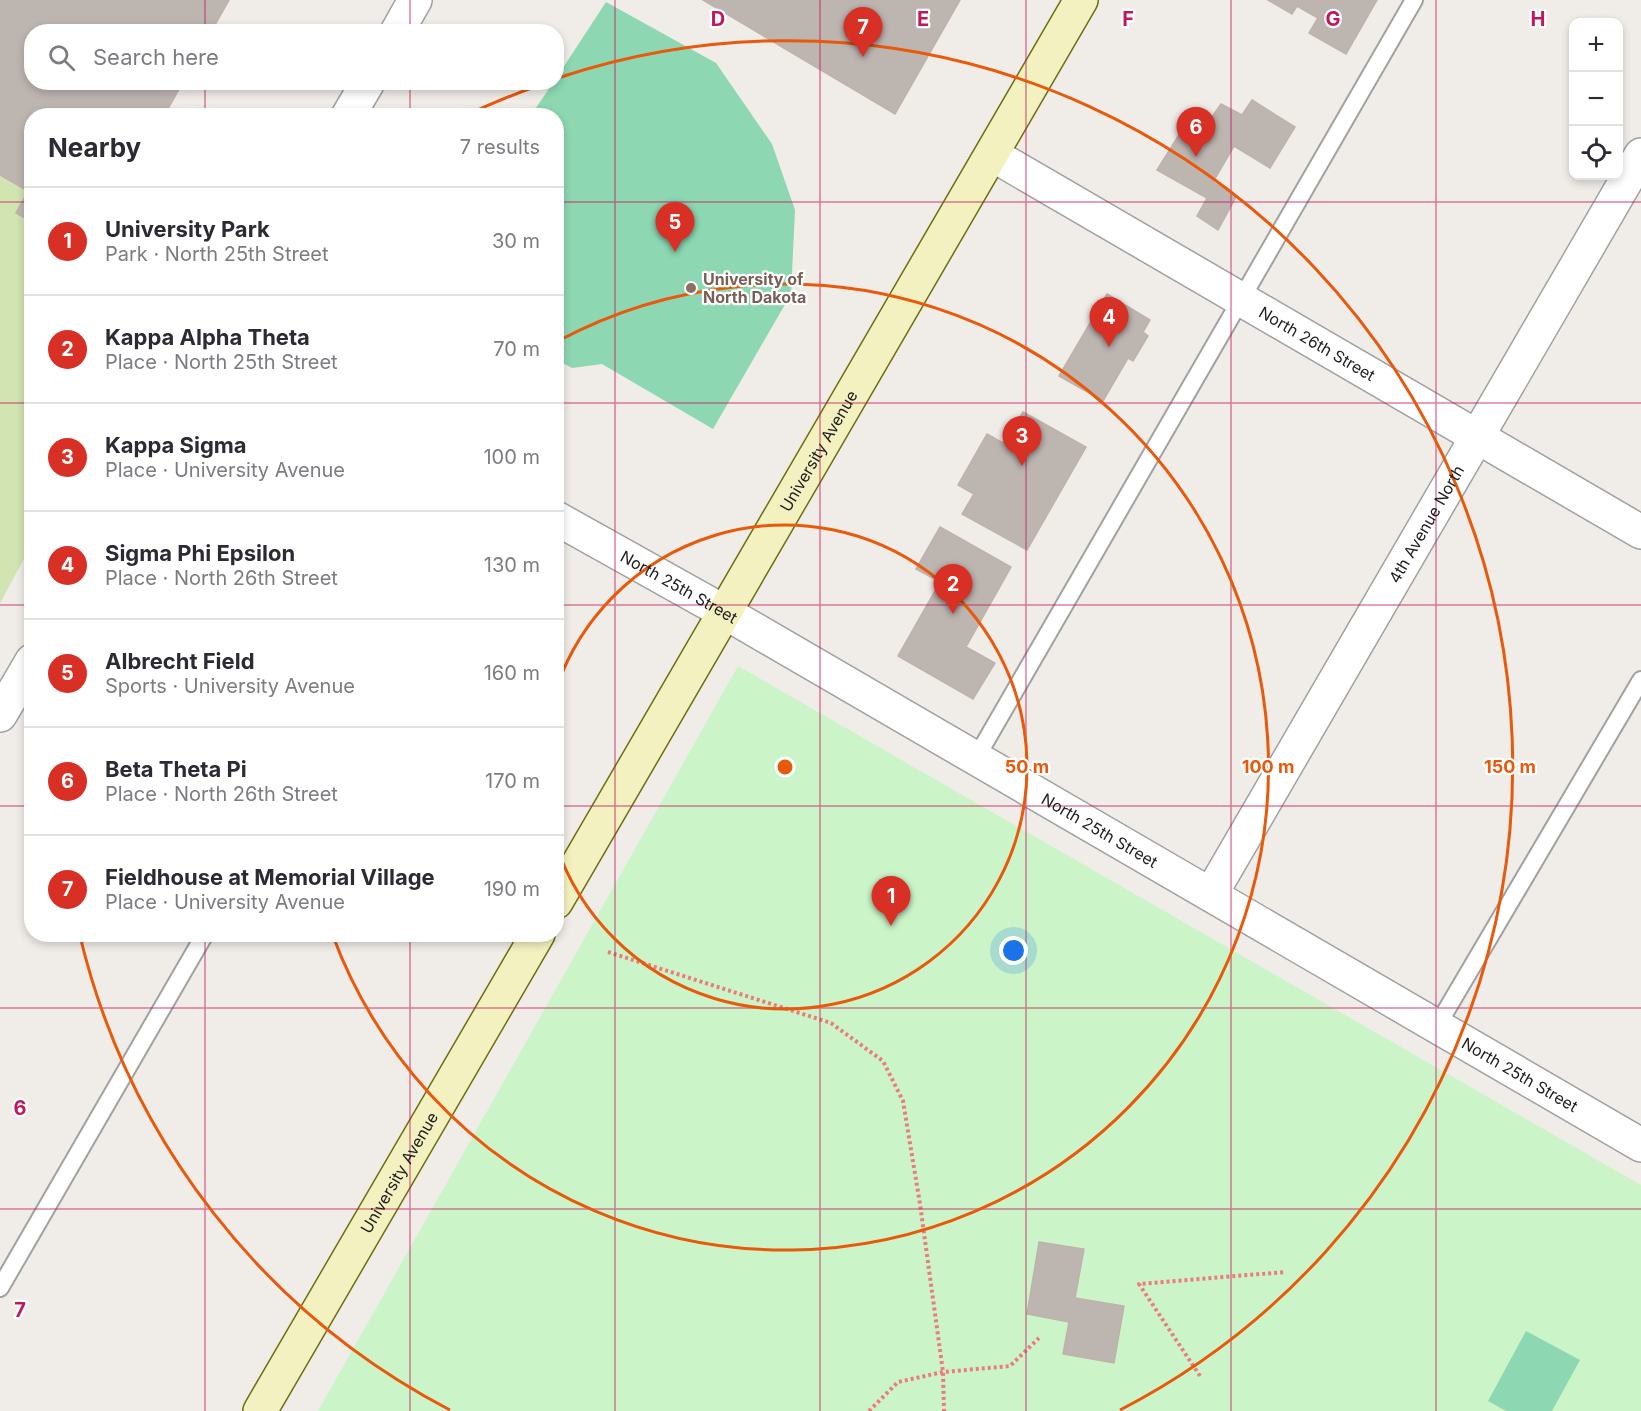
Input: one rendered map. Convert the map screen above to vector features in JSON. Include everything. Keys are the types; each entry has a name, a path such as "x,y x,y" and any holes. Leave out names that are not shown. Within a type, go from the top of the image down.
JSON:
{"street":[{"path":"402,24 416,0"},
{"name":"University Avenue","path":"564,889 993,155 1081,0"},
{"path":"353,108 363,90"},
{"name":"North 26th Street","path":"993,155 1641,532"},
{"name":"4th Avenue North","path":"1211,894 1641,155"},
{"name":"North 25th Street","path":"564,522 726,613 1641,1145"},
{"path":"0,716 24,675"},
{"name":"University Avenue","path":"260,1411 533,942"}],"lane":[{"path":"976,758 1414,0"},
{"path":"1437,1026 1641,680"},
{"path":"0,1288 200,942"}],"path":[{"path":"608,952 831,1023 883,1061 903,1101 943,1372 944,1411"},
{"path":"1200,1376 1139,1284 1285,1272"},
{"path":"869,1411 898,1382 943,1372 1010,1366 1039,1338"}],"green space":[{"path":"606,2 716,63 772,144 795,210 791,294 713,429 602,364 572,368 564,364 564,108 536,108 548,90 564,90 564,66"},
{"path":"0,175 24,189 24,198 16,213 24,218 24,559 0,603"},
{"path":"738,666 1641,1185 1641,1411 318,1411"},
{"path":"1526,1331 1580,1360 1552,1411 1506,1411 1488,1401"}],"building":[{"path":"0,0 229,0 216,24 24,24 24,90 179,90 168,108 24,108 24,189 0,175"},
{"path":"703,0 960,0 895,114"},
{"path":"1268,0 1377,0 1346,54 1309,33 1318,18 1297,6 1292,14"},
{"path":"1252,100 1295,127 1270,168 1234,146 1213,182 1236,197 1218,230 1197,216 1207,198 1157,170 1193,112 1209,121 1221,104 1242,115"},
{"path":"24,198 24,218 16,213"},
{"path":"1107,294 1150,320 1143,332 1148,336 1133,361 1128,358 1103,401 1059,376"},
{"path":"1023,412 1086,447 1027,550 962,514 974,494 958,485 987,434 1003,443"},
{"path":"940,527 1011,567 966,647 995,663 973,699 898,656 940,582 916,569"},
{"path":"1039,1242 1084,1249 1075,1298 1124,1306 1114,1363 1063,1354 1069,1322 1027,1314"}],"place":[{"name":"Fieldhouse at Memorial Village","path":"863,57"},
{"name":"Beta Theta Pi","path":"1196,157"},
{"name":"Albrecht Field","path":"675,252"},
{"name":"University of North Dakota","path":"691,288"},
{"name":"Sigma Phi Epsilon","path":"1109,347"},
{"name":"Kappa Sigma","path":"1022,466"},
{"name":"Kappa Alpha Theta","path":"953,614"},
{"name":"University Park","path":"891,926"}]}
